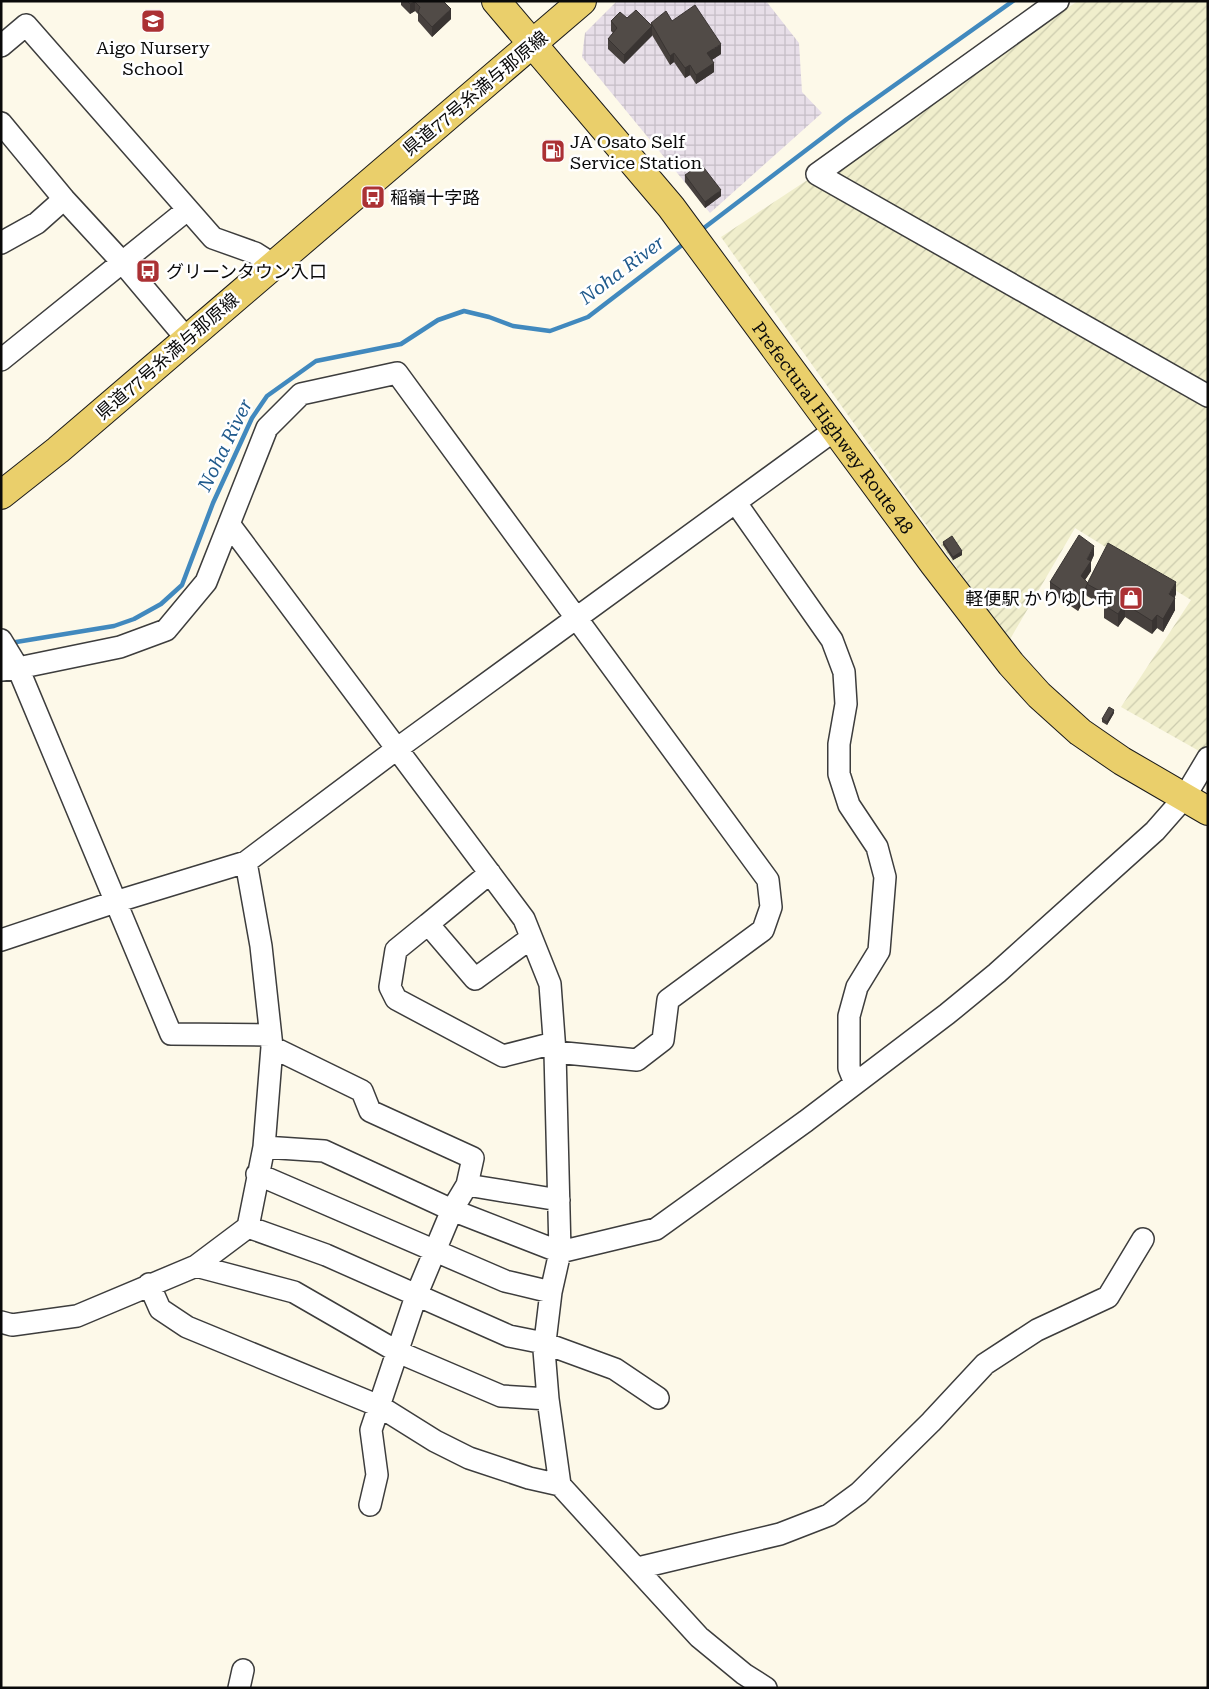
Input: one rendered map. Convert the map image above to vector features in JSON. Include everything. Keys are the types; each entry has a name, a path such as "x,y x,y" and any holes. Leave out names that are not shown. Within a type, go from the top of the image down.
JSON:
{"main road":[{"name":"Prefectural Highway Route 48","path":"496,1 671,207 986,633 1039,695 1100,746 1208,811"},
{"name":"県道77号糸満与那原線","path":"1,495 58,450 186,338 533,44 579,2"}],"street":[{"path":"1058,1 817,174 1208,396"},
{"path":"1,46 26,25 213,238 255,253 274,265"},
{"path":"1,122 8,143 64,199 122,262 186,338"},
{"path":"1,243 37,223 64,199"},
{"path":"1,360 187,210"},
{"path":"10,669 120,647 166,630 206,582 267,428 301,394 397,373 768,880 771,907 763,930 668,1000 663,1040 637,1060 555,1048 503,1056 396,999 390,987 396,950 490,873"},
{"path":"1,940 115,902 246,862 398,748 836,429"},
{"path":"736,502 832,640 844,672 846,704 839,744 839,774 849,805 877,847 885,877 878,951 857,986 849,1016 849,1068 855,1083"},
{"path":"229,524 524,919 550,984 555,1048 560,1252 551,1292 544,1343 548,1399 560,1485 595,1526 638,1568 699,1637 744,1674 766,1688"},
{"path":"1,640 10,669 115,902 171,1034 271,1041 362,1090 370,1111 473,1158 467,1186 452,1210 416,1296 371,1430 377,1475 370,1505"},
{"path":"264,1147 324,1151 452,1210 560,1252 656,1229 947,1014 997,973 1155,831 1184,798 1208,758"},
{"path":"1,1322 12,1324 77,1316 149,1284 196,1266 248,1226 257,1174 264,1147 271,1041 261,946 246,862"},
{"path":"428,924 475,979 531,938"},
{"path":"257,1174 505,1281 551,1292"},
{"path":"467,1186 559,1200"},
{"path":"248,1226 326,1255 509,1336 544,1343 616,1369 658,1398"},
{"path":"638,1568 780,1534 828,1515 859,1494 931,1422 985,1364 1036,1330 1108,1297 1143,1239"},
{"path":"196,1266 294,1292 398,1352 501,1396 548,1399"},
{"path":"149,1284 160,1309 187,1327 379,1406 435,1441 469,1458 529,1478 560,1485"}],"shaded area":[{"path":"617,1 766,1 799,43 802,92 822,113 710,213 582,57 585,33"},
{"path":"1078,1 1208,1 1208,756 1121,707 1191,600 1075,528 1009,641 721,237"}],"building":[{"path":"407,1 443,1 451,9 432,27 418,12 420,7 415,2 410,4"},
{"path":"695,5 721,44 707,53 714,63 696,75 690,65 685,68 674,53 670,56 651,23 666,11 672,21"},
{"path":"636,10 652,26 624,55 608,39 617,28 611,21 620,12 627,18"},
{"path":"701,164 721,190 705,202 685,175"},
{"path":"1079,535 1094,546 1087,559 1091,561 1081,576 1088,583 1078,601 1050,582"},
{"path":"952,536 962,551 953,557 943,542"},
{"path":"1108,543 1176,582 1169,594 1175,598 1163,619 1157,615 1152,621 1125,604 1118,614 1104,605 1109,596 1087,584"},
{"path":"1109,707 1114,710 1107,722 1102,719"}],"waterway":[{"name":"Noha River","path":"700,231 847,119 1013,1"},
{"name":"Noha River","path":"10,643 114,626 134,619 161,604 182,585 213,503 252,418 267,396 316,361 401,344 438,320 464,311 489,317 513,326 550,331 588,317 686,242"}],"place":[{"name":"Aigo Nursery School","path":"153,21"},
{"name":"JA Osato Self Service Station","path":"553,151"},
{"name":"稲嶺十字路","path":"373,197"},
{"name":"グリーンタウン入口","path":"148,271"},
{"name":"軽便駅 かりゆし市","path":"1131,598"}]}
